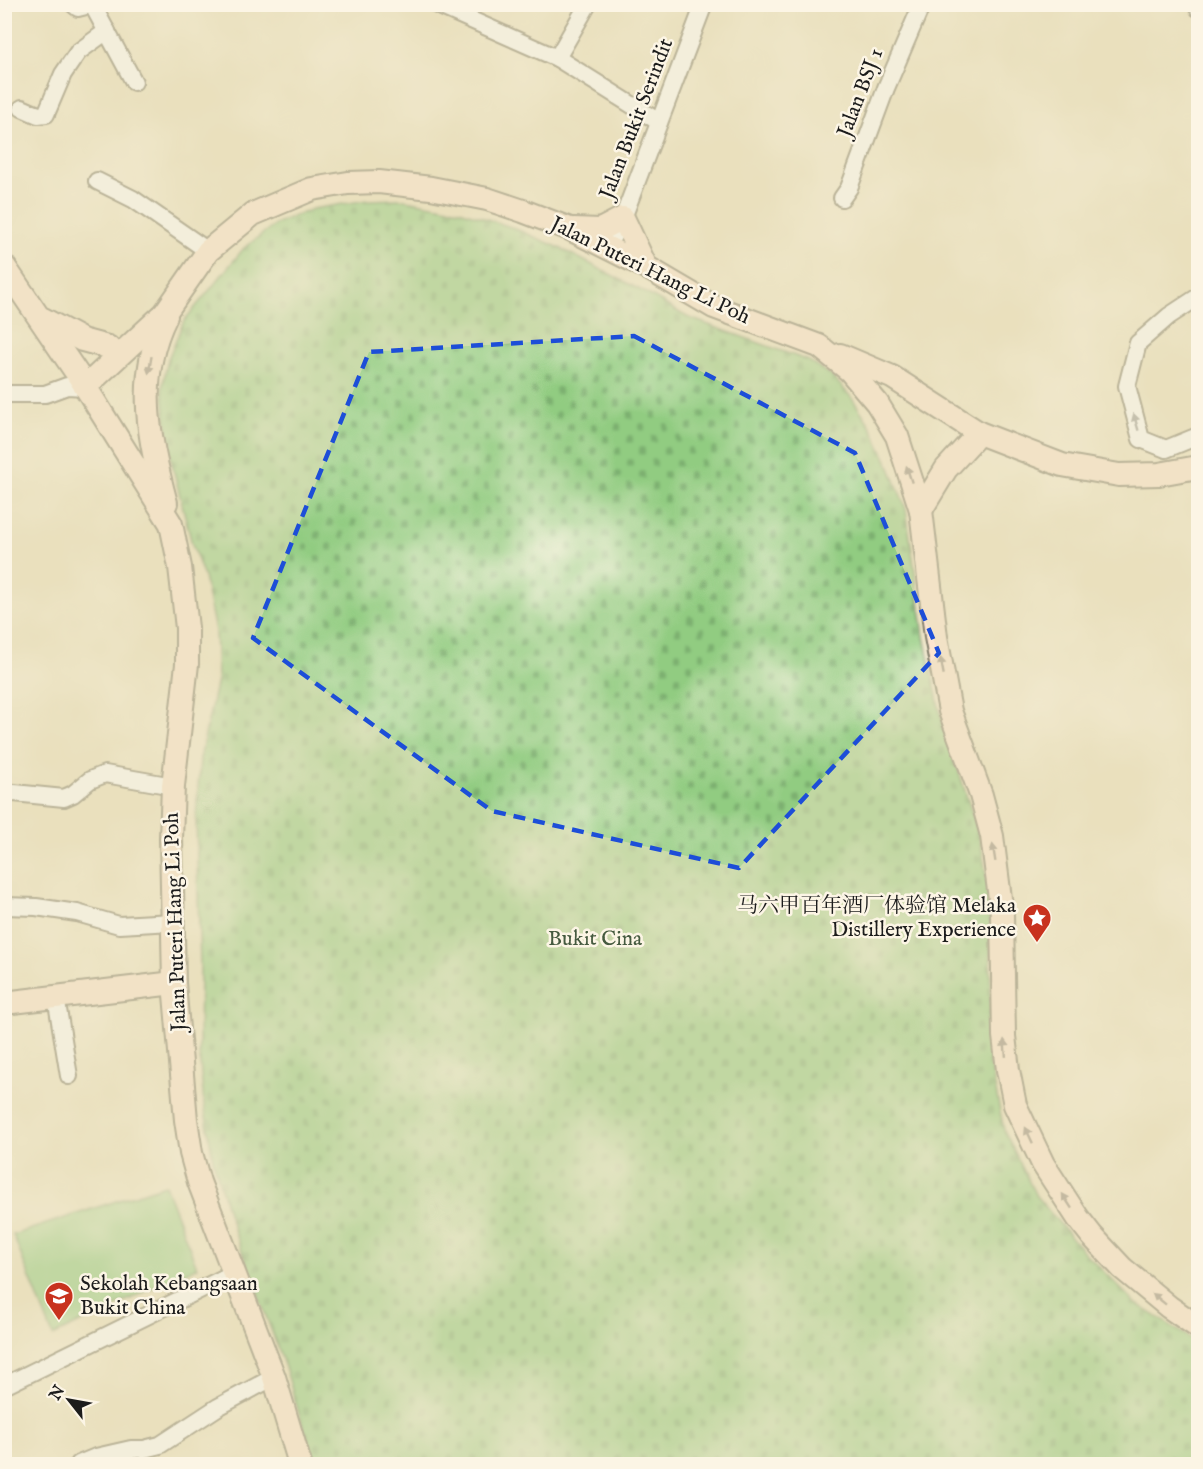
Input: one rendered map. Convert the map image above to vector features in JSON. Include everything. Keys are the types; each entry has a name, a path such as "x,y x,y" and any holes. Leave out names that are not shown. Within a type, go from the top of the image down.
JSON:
{"street":[{"path":"73,4 78,8 94,5 134,82"},
{"path":"435,4 556,58 658,122"},
{"path":"556,58 588,4"},
{"name":"Jalan Bukit Serindit","path":"607,247 623,218 704,4"},
{"name":"Jalan BSJ 1","path":"842,198 849,188 886,88 922,4"},
{"path":"22,108 38,115 46,114 63,74 78,52 107,31"},
{"path":"97,181 133,199 208,251"},
{"name":"Jalan Puteri Hang Li Poh","path":"77,383 165,313 208,251 253,214 312,189 348,183 379,182 431,188 476,197 523,211 570,229 646,267 714,307 819,346 850,371 877,403 897,436 921,510 936,637 950,711 981,795 992,836 1002,914 1004,1036 1015,1105 1043,1164 1092,1236 1122,1268 1169,1307 1198,1327"},
{"path":"570,229 600,230 623,218 646,267"},
{"path":"4,266 37,315 77,383 45,394 4,394"},
{"path":"171,524 151,447 147,382 158,334 179,291"},
{"name":"Jalan Puteri Hang Li Poh","path":"77,383 108,347 157,305 179,291"},
{"path":"1198,297 1169,316 1138,343 1127,386 1142,439 1156,447 1166,449 1198,436"},
{"path":"37,315 82,340 108,347"},
{"path":"819,346 892,376 979,433 1062,465 1119,475 1159,474 1198,467"},
{"name":"Jalan Puteri Hang Li Poh","path":"77,383 171,524 180,567 187,628 187,664 173,786 171,838 174,982 191,1153 199,1182 274,1377 300,1464"},
{"path":"921,510 946,469 979,433"},
{"path":"4,792 64,798 73,794 90,780 105,774 173,786"},
{"path":"4,906 36,907 77,913 119,926 173,922"},
{"path":"4,1003 174,982"},
{"path":"56,997 69,1076"},
{"path":"4,1386 234,1273"},
{"path":"79,1464 96,1457 160,1445 218,1407 274,1377"}],"highlighted area":[{"path":"634,336 855,453 939,653 739,868 492,811 253,638 369,352"}],"green space":[{"name":"Bukit Cina","path":"400,199 460,210 511,227 558,247 687,317 809,361 832,376 852,398 870,425 906,509 924,637 941,716 980,838 991,906 990,1063 1004,1130 1036,1196 1085,1253 1135,1303 1198,1343 1198,1464 314,1464 286,1370 229,1216 213,1160 204,1104 199,1053 200,968 196,818 200,758 217,680 215,631 204,577 192,544 171,460 162,388 168,359 184,321 244,248 277,223 312,209 368,200"},
{"path":"165,1185 197,1267 53,1336 13,1235"}],"place":[{"name":"马六甲百年酒厂体验馆 Melaka Distillery Experience","path":"1037,944"},
{"name":"Sekolah Kebangsaan Bukit China","path":"59,1322"}]}
